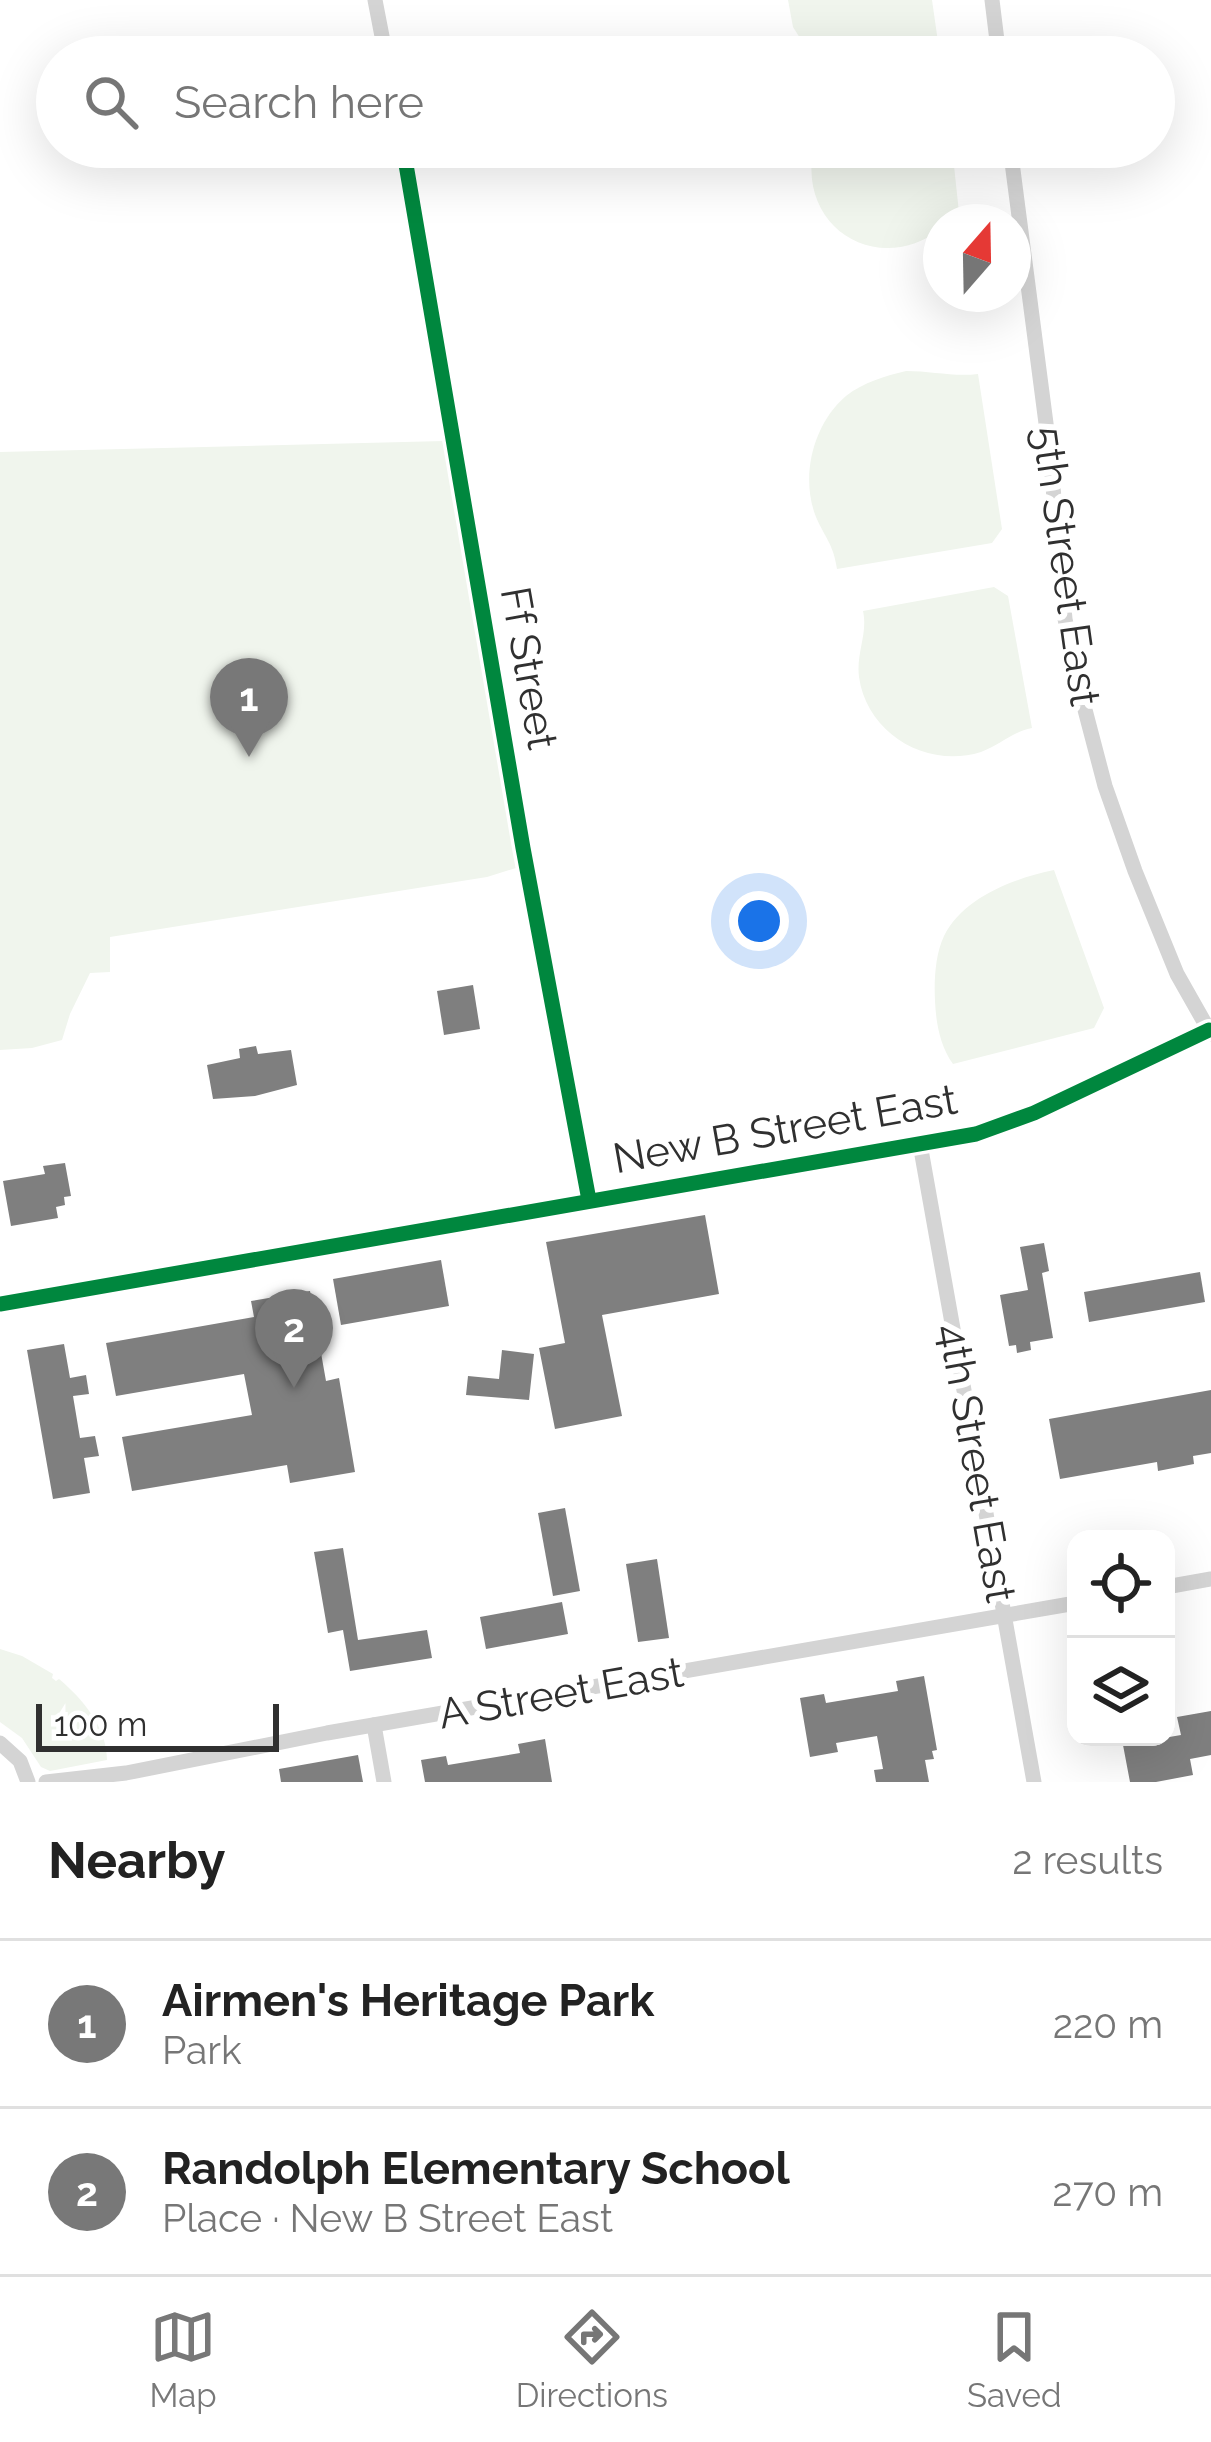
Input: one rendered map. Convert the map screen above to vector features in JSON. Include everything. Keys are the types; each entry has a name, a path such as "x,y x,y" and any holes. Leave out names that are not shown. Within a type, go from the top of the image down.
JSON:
{"street":[{"path":"376,0 382,36"},
{"path":"992,0 996,36"},
{"name":"Ff Street","path":"407,168 590,1200"},
{"name":"5th Street East","path":"1013,168 1050,454 1065,619 1084,706 1135,872 1177,974 1210,1032"},
{"name":"New B Street East","path":"0,1304 976,1134 1034,1113 1210,1032"},
{"name":"4th Street East","path":"920,1144 1034,1782"},
{"path":"1175,1585 1211,1579"},
{"name":"A Street East","path":"46,1782 126,1773 1067,1605"},
{"path":"374,1725 384,1782"},
{"path":"0,1742 20,1761 28,1782"}],"shaded area":[{"path":"788,0 932,0 937,36 799,36"},
{"path":"812,168 954,168 958,204 923,204 923,239 891,248 846,236 829,221 817,200"},
{"path":"906,371 978,374 1002,529 992,543 837,569 811,501 810,469 818,436 846,396 867,383"},
{"path":"444,441 516,868 487,877 110,937 110,972 90,973 62,1040 0,1050 0,452"},
{"path":"994,587 1008,596 1032,728 981,752 961,756 921,751 903,742 874,715 864,697 859,677 863,611"},
{"path":"1054,870 1104,1008 1094,1028 953,1064 942,1042 936,1009 936,968 944,936 977,900 1007,884"},
{"path":"0,1649 53,1674 52,1678 77,1696 98,1726 107,1760 50,1771 41,1767 22,1738 0,1722"}],"building":[{"path":"473,985 480,1029 444,1035 437,991"},
{"path":"256,1046 258,1054 291,1050 297,1085 255,1096 213,1099 207,1065 240,1058 239,1049"},
{"path":"65,1163 71,1196 64,1197 65,1205 56,1207 58,1218 11,1226 3,1181 45,1174 43,1166"},
{"path":"705,1215 719,1294 602,1315 622,1416 555,1429 539,1348 565,1343 546,1242"},
{"path":"1044,1243 1049,1271 1042,1273 1053,1338 1030,1342 1031,1350 1017,1353 1016,1345 1009,1346 1000,1295 1028,1290 1020,1247"},
{"path":"441,1260 449,1306 341,1325 333,1279"},
{"path":"1200,1272 1205,1302 1089,1322 1084,1292"},
{"path":"310,1291 326,1381 339,1378 355,1472 290,1483 287,1465 132,1491 122,1437 252,1415 244,1374 116,1396 106,1343 254,1317 251,1301"},
{"path":"64,1344 70,1378 86,1375 89,1394 73,1396 80,1438 95,1436 99,1456 84,1458 90,1493 53,1499 27,1350"},
{"path":"502,1350 534,1354 529,1400 466,1395 468,1376 499,1379"},
{"path":"1211,1390 1211,1453 1193,1456 1194,1464 1158,1471 1157,1462 1060,1479 1049,1419"},
{"path":"565,1508 580,1591 553,1596 538,1513"},
{"path":"343,1548 358,1640 427,1630 432,1658 350,1671 343,1630 328,1633 314,1552"},
{"path":"657,1559 669,1638 638,1642 626,1564"},
{"path":"562,1602 568,1634 486,1649 480,1617"},
{"path":"924,1676 937,1750 932,1751 934,1759 925,1760 929,1782 876,1782 874,1770 883,1769 877,1736 836,1743 838,1752 810,1757 800,1698 824,1694 826,1703 898,1691 896,1681"},
{"path":"1211,1711 1211,1755 1190,1759 1193,1775 1130,1782 1123,1746 1175,1746 1175,1736 1181,1735 1177,1717"},
{"path":"545,1739 552,1782 425,1782 421,1760 446,1756 448,1765 520,1753 518,1744"},
{"path":"358,1755 363,1782 281,1782 279,1769"}],"cycle path":[{"path":"407,168 523,848 589,1200"},
{"path":"0,1304 976,1134 1034,1113 1209,1030"}],"place":[{"name":"Airmen's Heritage Park","path":"249,757"},
{"name":"Randolph Elementary School","path":"294,1388"}]}
